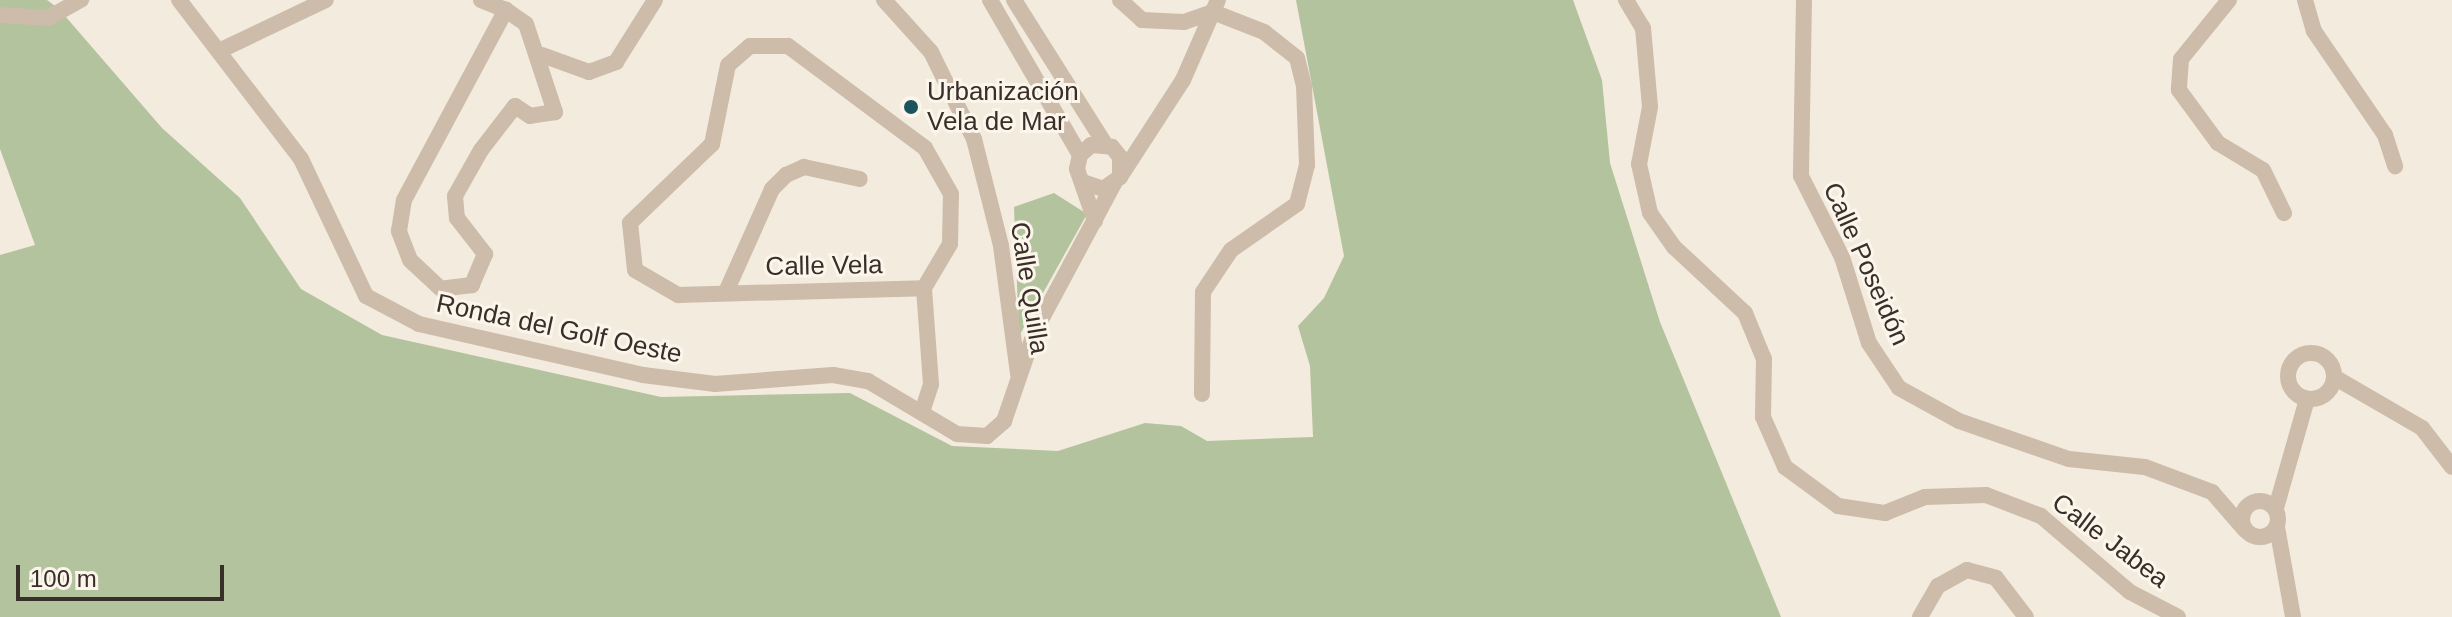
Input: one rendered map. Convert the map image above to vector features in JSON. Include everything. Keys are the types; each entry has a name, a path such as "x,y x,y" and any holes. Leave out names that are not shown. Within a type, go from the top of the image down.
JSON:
{"street":[{"path":"0,15 48,18 81,0"},
{"name":"Ronda del Golf Oeste","path":"179,0 221,50 318,187 353,278 387,313 643,375 715,384 856,379 923,409 957,434 987,436 1004,421 1018,374 1095,221 1183,80 1214,4"},
{"path":"221,50 326,0"},
{"path":"481,0 506,10 526,24 542,55 555,112 530,116 515,106 481,150 455,196 457,218 485,254 472,285 441,289 410,260 399,231 404,200 506,10"},
{"path":"542,55 589,72 616,62 655,0"},
{"name":"Calle Quilla","path":"884,0 931,52 974,139 1001,246 1018,374"},
{"path":"990,0 1080,155 1083,182 1095,221"},
{"path":"1014,0 1111,148 1118,180 1103,189 1083,182"},
{"path":"1120,0 1142,20 1184,22 1214,4 1264,32 1297,58 1307,165 1297,204 1231,250 1203,292 1202,394"},
{"name":"Calle Jabea","path":"1626,0 1643,28 1650,107 1639,164 1650,213 1674,247 1745,313 1764,359 1763,417 1785,467 1838,506 1885,513 1925,497 1986,495 2041,516 2130,592 2178,617"},
{"name":"Calle Poseidón","path":"1804,0 1801,176 1842,257 1869,343 1899,388 1959,421 2069,459 2145,467 2224,500 2264,504"},
{"path":"2229,0 2181,59 2179,90 2218,143 2263,170 2284,213"},
{"path":"2305,0 2314,31 2385,135 2395,166"},
{"name":"Calle Vela","path":"769,41 788,46 925,148 951,194 950,244 924,288 678,295 653,287 635,270 630,223 712,144 728,65 769,41"},
{"path":"1080,155 1144,140"},
{"name":"Calle Vela","path":"726,292 772,189 786,175 804,167 860,179"},
{"path":"923,409 931,384 924,288"},
{"path":"2248,532 2243,514 2264,504 2278,487 2302,397 2288,369 2304,354 2326,358 2334,377 2357,396 2422,428 2452,467"},
{"path":"2326,394 2334,377"},
{"path":"2302,397 2326,394 2357,396"},
{"path":"2224,500 2278,565"},
{"path":"2264,504 2277,527 2278,565 2293,617"},
{"path":"2248,532 2262,538 2277,527"},
{"path":"1920,617 1938,586 1967,570 1996,578 2026,617"}],"green space":[{"path":"0,0 47,0 59,9 162,128 240,198 301,289 382,335 661,397 850,393 952,446 1058,451 1145,423 1181,426 1207,441 1313,437 1310,366 1298,326 1324,298 1344,256 1296,0 1573,0 1602,80 1610,163 1660,322 1781,617 0,617 0,255 35,245 0,149"},
{"path":"1054,193 1087,214 1019,336 1014,207"}],"place":[{"name":"Urbanización Vela de Mar","path":"911,107"}]}
